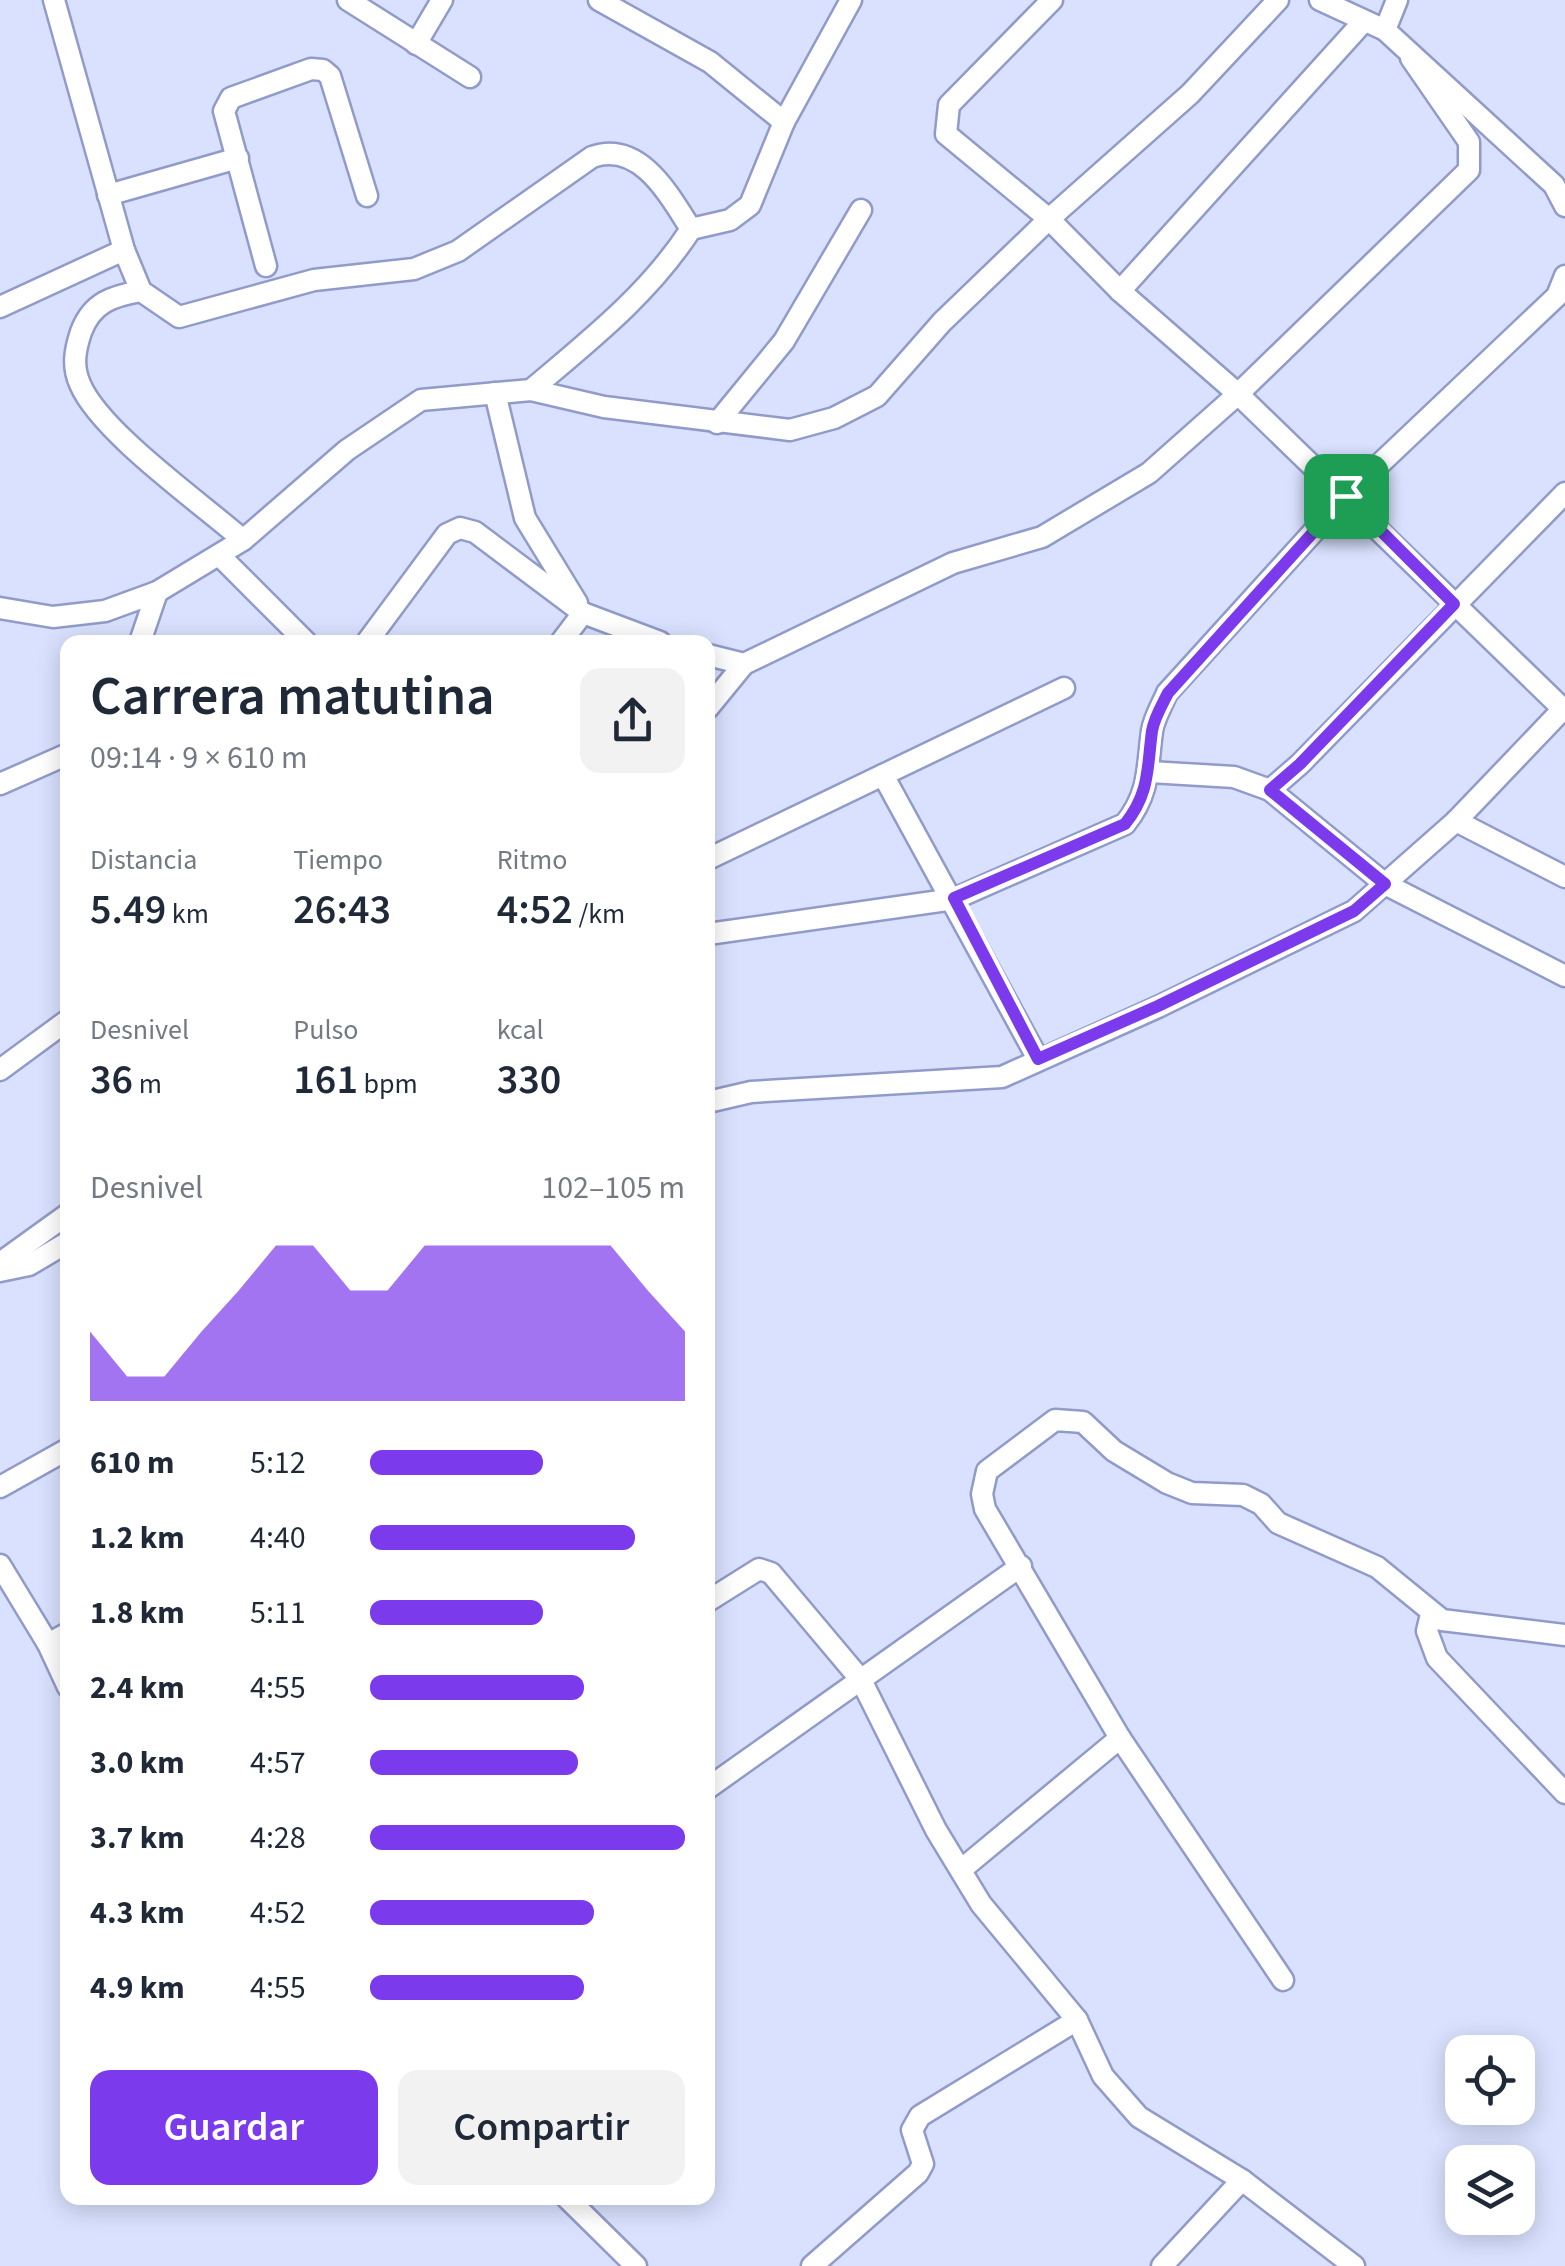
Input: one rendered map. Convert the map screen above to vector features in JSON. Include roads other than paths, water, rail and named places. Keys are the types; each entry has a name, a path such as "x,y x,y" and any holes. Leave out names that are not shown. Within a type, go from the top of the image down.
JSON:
{"street":[{"path":"54,0 124,250 141,291 179,317 314,280 414,269 458,252 592,157 608,152 622,153 658,179 691,229"},
{"path":"348,0 470,77"},
{"path":"416,44 442,0"},
{"path":"600,0 710,62 784,122"},
{"path":"530,390 632,303 667,267 691,229 730,220 750,205 784,122 851,0"},
{"path":"715,1100 751,1092 1002,1077 1158,1006 1354,911 1456,821 1564,708 1238,394 1120,291 1048,219 946,134 949,105 1052,0"},
{"path":"0,608 70,615 105,611 158,592 243,540 347,450 422,400 530,390 604,407 790,430 834,418 877,396 942,322 1048,219 1190,94 1278,0"},
{"path":"1320,0 1385,30 1554,186 1565,206"},
{"path":"1385,30 1396,0"},
{"path":"1120,291 1364,22"},
{"path":"715,699 744,664 954,563 1042,537 1149,473 1238,394 1469,170 1470,142 1412,58"},
{"path":"266,266 224,111 230,98 311,70 323,70 330,76 366,196"},
{"path":"108,195 238,158"},
{"path":"717,423 784,341 861,210"},
{"path":"0,308 124,250"},
{"path":"715,933 954,898 1125,824 1142,803 1150,772 1152,727 1168,693 1346,496 1557,296 1565,276"},
{"path":"141,291 112,296 94,309 74,358 81,386 108,423 243,540"},
{"path":"495,393 525,518 583,613"},
{"path":"1270,790 1565,493"},
{"path":"372,635 447,534 460,528 475,532 583,613 641,635"},
{"path":"219,555 299,635"},
{"path":"143,635 158,592"},
{"path":"566,635 583,613"},
{"path":"715,657 744,664"},
{"path":"715,856 1064,688"},
{"path":"4,778 60,757"},
{"path":"1150,772 1234,778 1270,790 1385,884 1565,976"},
{"path":"884,775 1038,1059"},
{"path":"1456,821 1565,877"},
{"path":"0,1070 60,1026"},
{"path":"0,1263 60,1220"},
{"path":"0,1271 29,1264 60,1247"},
{"path":"1283,1980 1120,1738 986,1508 984,1482 996,1462 1043,1426 1066,1418 1083,1422 1114,1452 1167,1483 1192,1493 1243,1495 1261,1504 1278,1523 1377,1567 1442,1620 1565,1635"},
{"path":"0,1487 60,1453"},
{"path":"0,1565 60,1670"},
{"path":"715,1783 1021,1566"},
{"path":"715,1596 759,1568 771,1573 861,1680 936,1830 981,1904 1018,1954 1078,2020 1102,2076 1139,2117 1242,2180 1354,2266"},
{"path":"1431,1614 1427,1631 1437,1658 1565,1793"},
{"path":"48,1644 60,1637"},
{"path":"962,1869 1120,1738"},
{"path":"812,2266 918,2173 923,2164 912,2130 920,2116 1078,2020"},
{"path":"1162,2266 1242,2180"},
{"path":"579,2205 636,2266"}]}
